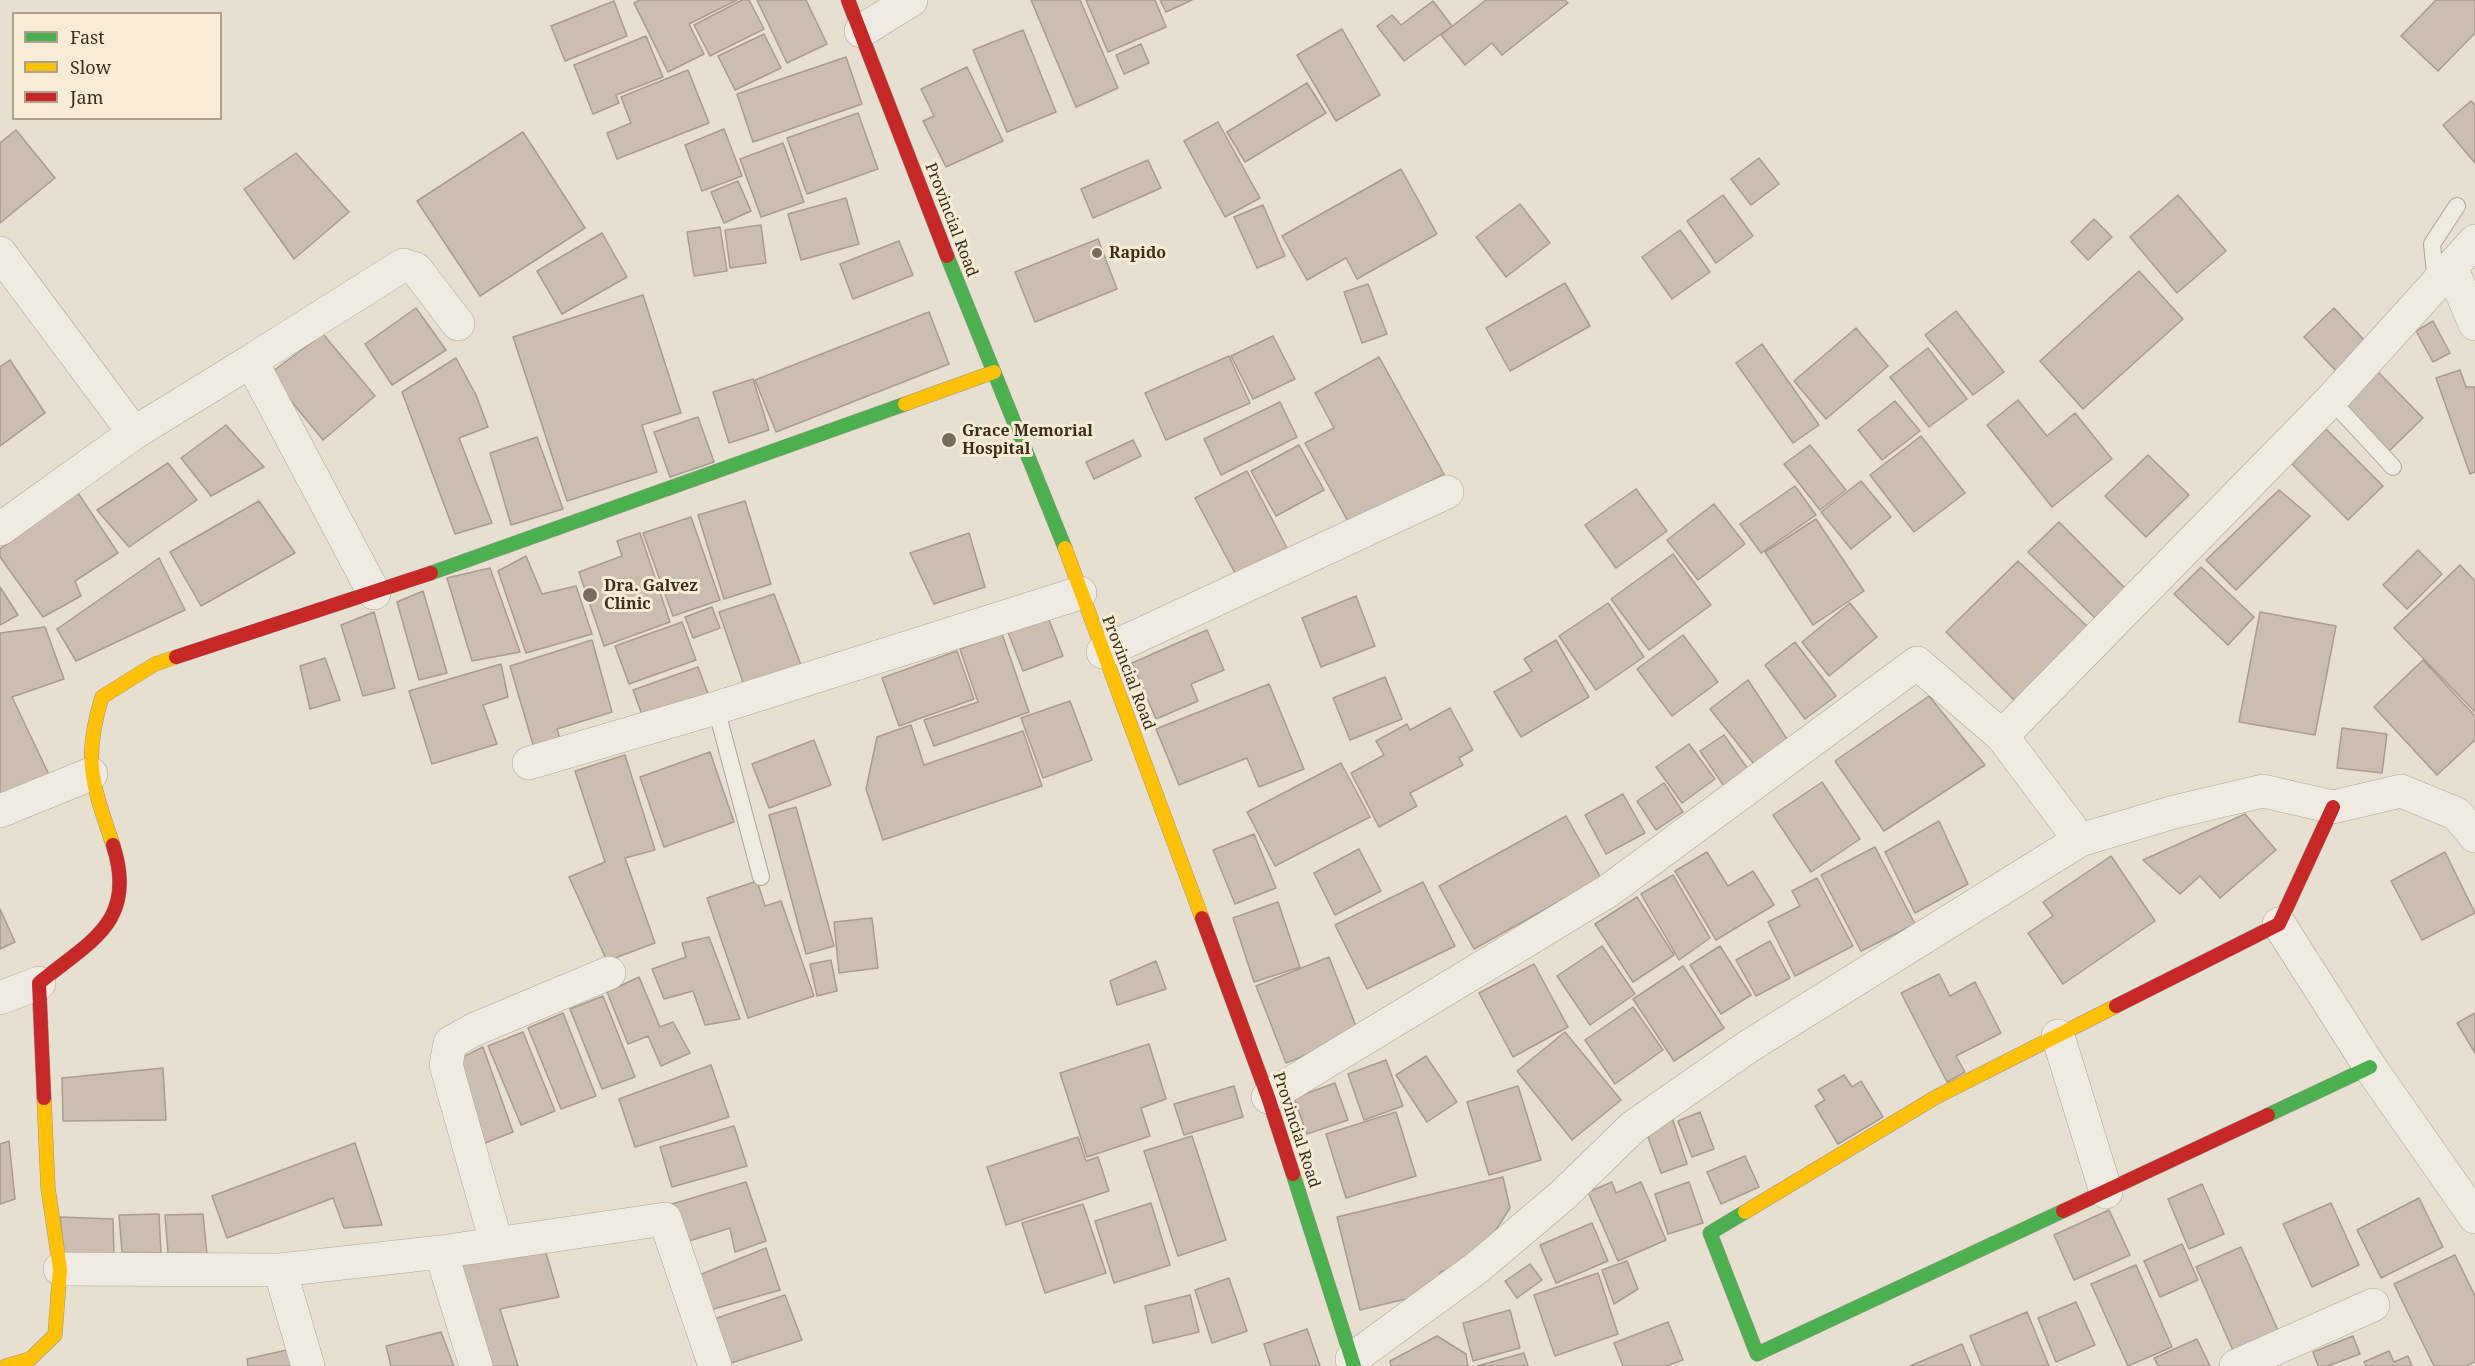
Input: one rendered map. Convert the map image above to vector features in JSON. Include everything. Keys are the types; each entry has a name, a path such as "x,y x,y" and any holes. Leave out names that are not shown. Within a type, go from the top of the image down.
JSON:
{"street":[{"name":"Provincial Road","path":"848,0 994,372 1049,505 1269,1097 1353,1362"},
{"path":"861,31 911,0"},
{"path":"2002,736 2331,400 2475,241"},
{"path":"0,253 134,433"},
{"path":"0,529 134,433 403,265 416,269 458,324"},
{"path":"2443,276 2475,324"},
{"path":"251,361 374,593"},
{"path":"0,998 39,983 106,926 118,903 120,876 91,774 91,735 102,697 155,664 374,593 994,372"},
{"path":"1103,652 1447,492"},
{"path":"529,763 716,708 1080,593"},
{"path":"1269,1097 1608,891 1917,663 2002,736 2080,840"},
{"path":"0,811 91,774"},
{"path":"1353,1362 1478,1267 1563,1195 1643,1120 1749,1046 2080,840 2174,812 2263,791 2333,807 2401,791 2469,815"},
{"path":"2333,807 2279,924 1936,1097 1710,1233 1757,1354 2370,1067"},
{"path":"2279,924 2370,1067 2475,1217"},
{"path":"496,1242 446,1065 450,1043 473,1030 609,973"},
{"path":"6,1366 30,1359 55,1335 60,1269 48,1188 39,983"},
{"path":"2058,1036 2106,1192"},
{"path":"60,1269 280,1270 441,1252 496,1242 665,1219 715,1366"},
{"path":"441,1252 476,1366"},
{"path":"280,1270 308,1366"},
{"path":"2236,1366 2373,1305"}],"lane":[{"path":"2443,276 2432,244 2457,206"},
{"path":"2331,400 2393,467"},
{"path":"716,708 761,877"}],"building":[{"path":"640,0 737,0 689,24 704,54 668,72 634,3"},
{"path":"742,0 749,0 764,29 710,56 694,25"},
{"path":"757,0 806,0 827,44 787,63"},
{"path":"1031,0 1080,0 1118,88 1076,107"},
{"path":"1086,0 1155,0 1166,27 1108,52"},
{"path":"1160,0 1192,0 1166,12"},
{"path":"1486,0 1565,0 1568,3 1502,55 1492,43 1465,65 1441,35"},
{"path":"2436,0 2475,0 2475,33 2438,71 2401,36"},
{"path":"614,1 627,36 565,61 551,26"},
{"path":"1433,1 1452,26 1404,61 1377,26 1392,15 1401,25"},
{"path":"1342,29 1380,95 1336,121 1297,55"},
{"path":"1023,30 1056,112 1007,132 973,50"},
{"path":"764,34 781,68 735,90 718,56"},
{"path":"646,36 663,77 616,95 619,103 593,114 574,65"},
{"path":"1141,44 1149,63 1124,74 1116,55"},
{"path":"846,57 862,104 753,142 737,94"},
{"path":"967,67 1003,141 946,167 923,121 934,116 921,89"},
{"path":"688,70 709,123 617,159 607,133 631,123 621,97"},
{"path":"1307,83 1326,113 1245,162 1227,132"},
{"path":"2471,101 2475,105 2475,163 2443,125"},
{"path":"858,113 878,169 807,194 787,138"},
{"path":"1218,122 1260,198 1225,217 1184,141"},
{"path":"724,129 742,176 702,191 685,145"},
{"path":"16,130 55,178 0,223 0,143"},
{"path":"523,132 585,228 480,296 417,201"},
{"path":"783,143 804,202 761,217 740,159"},
{"path":"296,153 349,212 294,259 244,189"},
{"path":"1759,158 1779,184 1751,205 1731,179"},
{"path":"1148,160 1161,188 1093,218 1081,189"},
{"path":"1401,169 1437,234 1357,279 1346,258 1307,280 1282,236"},
{"path":"738,181 751,211 724,223 711,192"},
{"path":"1723,195 1753,236 1716,263 1687,221"},
{"path":"2178,195 2226,251 2177,293 2130,237"},
{"path":"846,198 859,244 801,260 788,214"},
{"path":"1520,204 1550,243 1506,277 1476,237"},
{"path":"1263,205 1285,256 1257,268 1234,217"},
{"path":"2094,219 2112,237 2088,260 2071,242"},
{"path":"761,225 766,263 730,268 725,230"},
{"path":"720,227 727,271 694,276 687,232"},
{"path":"1680,230 1710,272 1672,299 1642,257"},
{"path":"602,233 627,277 562,314 537,271"},
{"path":"1098,239 1117,289 1035,322 1015,272"},
{"path":"899,241 913,275 853,299 840,264"},
{"path":"2139,271 2183,319 2083,409 2040,361"},
{"path":"1565,283 1590,326 1510,371 1486,328"},
{"path":"1368,284 1387,334 1362,343 1344,292"},
{"path":"643,295 681,413 642,425 657,472 567,501 513,337"},
{"path":"416,308 446,350 392,385 365,344"},
{"path":"2334,308 2367,343 2337,372 2304,337"},
{"path":"1956,311 2004,372 1973,395 1925,335"},
{"path":"929,312 949,364 776,432 755,380"},
{"path":"2433,321 2450,353 2433,362 2416,331"},
{"path":"1856,328 1888,366 1826,419 1794,381"},
{"path":"323,334 375,396 323,440 269,374"},
{"path":"1273,336 1295,379 1253,399 1231,356"},
{"path":"1762,344 1819,425 1793,443 1736,363"},
{"path":"1928,348 1967,399 1929,427 1890,377"},
{"path":"1229,356 1250,403 1166,440 1145,393"},
{"path":"1379,357 1444,474 1350,525 1305,443 1334,428 1315,393"},
{"path":"456,358 476,395 488,427 459,438 492,523 455,534 402,392"},
{"path":"10,360 45,413 0,446 0,367"},
{"path":"2460,370 2466,387 2475,387 2475,472 2470,474 2436,378"},
{"path":"2378,372 2423,418 2387,453 2342,408"},
{"path":"753,379 769,430 729,443 713,392"},
{"path":"2018,400 2047,436 2075,413 2112,459 2052,507 1987,425"},
{"path":"1895,401 1920,431 1882,460 1858,430"},
{"path":"1280,402 1297,437 1221,475 1204,439"},
{"path":"698,417 714,462 670,477 654,432"},
{"path":"226,425 264,467 211,496 181,458"},
{"path":"2326,429 2383,486 2348,520 2292,464"},
{"path":"1921,436 1965,493 1914,532 1870,475"},
{"path":"537,437 563,509 511,525 490,453"},
{"path":"1133,440 1141,456 1094,479 1086,462"},
{"path":"1299,445 1324,490 1276,516 1251,471"},
{"path":"1810,445 1846,490 1820,510 1784,464"},
{"path":"2148,455 2189,495 2146,537 2105,496"},
{"path":"168,463 197,500 129,547 97,510"},
{"path":"1247,471 1287,548 1236,575 1195,498"},
{"path":"1861,481 1891,517 1851,549 1821,512"},
{"path":"1795,486 1816,515 1761,553 1740,524"},
{"path":"1636,489 1667,531 1616,568 1585,525"},
{"path":"2279,490 2310,516 2236,590 2206,560"},
{"path":"78,493 118,553 75,581 81,596 43,617 0,557 0,549"},
{"path":"259,501 295,553 201,606 170,552"},
{"path":"745,501 771,584 724,599 698,515"},
{"path":"1714,504 1745,544 1698,580 1667,540"},
{"path":"691,517 720,600 673,616 643,533"},
{"path":"1816,519 1864,591 1813,625 1765,552"},
{"path":"2059,522 2130,593 2100,623 2028,552"},
{"path":"640,533 670,622 604,646 579,572 622,556 617,541"},
{"path":"969,533 985,587 934,604 910,553"},
{"path":"2418,550 2442,574 2407,609 2383,585"},
{"path":"1673,554 1711,605 1649,650 1611,599"},
{"path":"526,556 542,594 576,586 592,634 526,653 498,571"},
{"path":"159,558 185,610 76,661 57,629"},
{"path":"2018,561 2089,628 2016,702 1946,632"},
{"path":"2460,565 2475,581 2475,712 2394,628"},
{"path":"2201,567 2254,617 2228,645 2174,594"},
{"path":"490,568 520,652 472,661 447,578"},
{"path":"0,587 18,615 0,625"},
{"path":"423,591 447,673 419,680 397,602"},
{"path":"774,594 801,665 745,688 719,612"},
{"path":"1356,596 1375,646 1321,667 1302,618"},
{"path":"1608,603 1644,657 1596,690 1559,636"},
{"path":"1850,603 1877,637 1829,676 1802,642"},
{"path":"712,607 720,628 693,638 685,617"},
{"path":"374,612 395,688 363,696 341,625"},
{"path":"1046,612 1063,656 1023,671 1006,627"},
{"path":"2260,612 2336,626 2315,735 2239,722"},
{"path":"682,622 696,660 629,684 615,646"},
{"path":"45,627 64,679 12,697 52,781 0,797 0,633"},
{"path":"1207,630 1224,670 1191,684 1198,701 1156,719 1132,663"},
{"path":"1002,634 1029,712 934,746 924,720 978,702 960,649"},
{"path":"1683,635 1718,682 1672,716 1637,669"},
{"path":"592,640 612,712 557,729 561,742 534,748 510,666"},
{"path":"1556,640 1589,697 1521,737 1494,692 1532,671 1524,659"},
{"path":"1795,642 1836,696 1805,719 1765,665"},
{"path":"957,651 974,699 899,726 882,678"},
{"path":"325,658 340,700 310,709 300,666"},
{"path":"2423,660 2475,716 2475,740 2437,775 2374,707"},
{"path":"501,664 508,697 483,705 497,744 432,764 409,691"},
{"path":"698,667 710,699 645,723 633,690"},
{"path":"1385,677 1402,719 1350,740 1333,698"},
{"path":"1748,680 1787,739 1754,764 1710,709"},
{"path":"1269,684 1304,769 1259,787 1247,758 1179,785 1156,729"},
{"path":"1929,696 1985,765 1884,831 1835,761"},
{"path":"1070,701 1092,760 1043,778 1021,718"},
{"path":"1450,708 1473,750 1459,758 1463,765 1410,793 1417,806 1379,827 1351,773 1384,755 1376,741 1407,724 1410,730"},
{"path":"911,725 924,765 1023,731 1042,786 883,840 866,789 877,737"},
{"path":"2342,728 2387,734 2382,773 2337,768"},
{"path":"1724,735 1750,772 1726,789 1700,751"},
{"path":"814,740 831,785 769,808 752,764"},
{"path":"1689,744 1715,779 1682,803 1656,767"},
{"path":"710,752 734,822 664,847 640,777"},
{"path":"625,755 655,850 625,858 655,943 607,961 569,877 605,862 575,771"},
{"path":"1341,763 1370,817 1275,866 1247,812"},
{"path":"1822,782 1860,839 1811,872 1773,815"},
{"path":"1664,783 1683,812 1656,830 1637,801"},
{"path":"1623,794 1645,833 1606,854 1585,815"},
{"path":"796,807 834,946 806,954 769,815"},
{"path":"2245,814 2276,850 2220,898 2200,876 2180,894 2143,860"},
{"path":"1566,816 1601,878 1474,949 1439,886"},
{"path":"1939,821 1968,884 1915,913 1885,852"},
{"path":"1254,834 1276,888 1235,904 1213,850"},
{"path":"1875,847 1915,924 1861,951 1821,875"},
{"path":"1359,849 1381,891 1335,915 1314,873"},
{"path":"1707,852 1728,886 1753,871 1774,905 1716,940 1675,871"},
{"path":"2445,852 2475,913 2422,940 2391,881"},
{"path":"2111,856 2155,921 2063,984 2028,933 2053,916 2043,902"},
{"path":"1673,875 1710,938 1679,960 1641,894"},
{"path":"1817,878 1853,946 1795,976 1768,922 1800,906 1792,891"},
{"path":"757,881 765,906 781,901 814,996 748,1018 707,898"},
{"path":"1423,882 1455,946 1367,989 1335,925"},
{"path":"1637,897 1674,955 1633,982 1595,924"},
{"path":"1278,902 1300,967 1254,982 1233,918"},
{"path":"0,909 15,942 0,949"},
{"path":"872,918 878,968 839,973 834,922"},
{"path":"709,937 740,1019 705,1025 693,991 664,999 652,969 686,957 682,943"},
{"path":"1770,941 1790,978 1756,996 1736,960"},
{"path":"1602,946 1635,994 1590,1025 1557,976"},
{"path":"1720,946 1751,995 1721,1014 1690,965"},
{"path":"1329,957 1359,1034 1286,1063 1256,986"},
{"path":"831,960 837,991 817,996 810,964"},
{"path":"1156,961 1166,989 1117,1005 1110,981"},
{"path":"1534,964 1568,1027 1513,1057 1479,993"},
{"path":"1683,966 1724,1028 1674,1061 1633,999"},
{"path":"1939,974 1950,996 1975,982 2001,1033 1956,1056 1965,1072 1947,1082 1901,993"},
{"path":"639,977 660,1027 673,1022 690,1053 661,1066 648,1036 628,1044 607,992"},
{"path":"603,996 635,1077 602,1089 570,1009"},
{"path":"1633,1007 1663,1050 1615,1084 1585,1040"},
{"path":"563,1013 596,1096 561,1109 528,1028"},
{"path":"2475,1013 2475,1053 2457,1023"},
{"path":"523,1032 555,1111 521,1125 488,1046"},
{"path":"1565,1032 1621,1100 1572,1140 1517,1071"},
{"path":"1149,1044 1166,1099 1141,1108 1150,1136 1087,1157 1060,1073"},
{"path":"483,1047 513,1132 475,1147 451,1063"},
{"path":"1426,1056 1457,1102 1427,1122 1396,1075"},
{"path":"1386,1060 1403,1106 1364,1120 1348,1074"},
{"path":"711,1065 729,1117 635,1147 619,1099"},
{"path":"163,1068 166,1120 63,1121 62,1078"},
{"path":"1844,1075 1852,1087 1861,1081 1883,1117 1838,1144 1815,1106 1825,1100 1818,1090"},
{"path":"1335,1083 1348,1120 1307,1134 1294,1098"},
{"path":"1234,1086 1243,1117 1184,1135 1174,1104"},
{"path":"1518,1086 1541,1160 1489,1175 1467,1102"},
{"path":"1396,1112 1416,1176 1346,1198 1326,1134"},
{"path":"1700,1112 1714,1149 1692,1157 1678,1121"},
{"path":"1672,1117 1687,1164 1661,1173 1648,1137"},
{"path":"734,1126 747,1166 672,1187 660,1147"},
{"path":"1192,1136 1226,1240 1178,1256 1144,1151"},
{"path":"1078,1137 1086,1161 1098,1157 1109,1191 1006,1225 987,1167"},
{"path":"9,1141 15,1199 0,1204 0,1144"},
{"path":"355,1143 382,1225 344,1228 333,1198 227,1238 212,1196"},
{"path":"1745,1156 1759,1187 1721,1204 1707,1172"},
{"path":"1503,1177 1510,1208 1474,1264 1440,1272 1439,1291 1360,1310 1337,1217"},
{"path":"746,1182 766,1241 735,1252 730,1228 686,1242 672,1204"},
{"path":"1612,1182 1616,1193 1641,1182 1666,1240 1618,1261 1588,1192"},
{"path":"1689,1182 1703,1223 1668,1234 1655,1194"},
{"path":"2202,1184 2224,1234 2189,1249 2168,1199"},
{"path":"2419,1198 2443,1247 2381,1278 2357,1230"},
{"path":"1151,1203 1170,1265 1114,1283 1095,1221"},
{"path":"2331,1203 2359,1265 2312,1287 2283,1224"},
{"path":"1083,1204 1106,1273 1045,1293 1022,1223"},
{"path":"2109,1210 2130,1255 2074,1280 2054,1235"},
{"path":"159,1214 161,1253 122,1252 119,1215"},
{"path":"203,1214 207,1254 168,1253 165,1215"},
{"path":"60,1217 113,1219 114,1256 64,1256"},
{"path":"1592,1223 1608,1261 1556,1283 1540,1245"},
{"path":"2182,1244 2198,1280 2160,1297 2144,1261"},
{"path":"2241,1247 2280,1335 2235,1355 2196,1267"},
{"path":"766,1248 780,1290 703,1312 692,1278"},
{"path":"546,1253 559,1297 500,1309 518,1366 486,1366 459,1264"},
{"path":"2455,1255 2475,1296 2475,1362 2466,1366 2434,1366 2394,1284"},
{"path":"1627,1261 1638,1289 1614,1304 1602,1270"},
{"path":"1530,1264 1542,1280 1517,1298 1505,1281"},
{"path":"2136,1265 2172,1347 2128,1366 2091,1284"},
{"path":"1598,1273 1618,1334 1555,1356 1534,1295"},
{"path":"1229,1278 1247,1331 1212,1343 1195,1290"},
{"path":"785,1295 802,1340 722,1366 708,1321"},
{"path":"1190,1295 1199,1332 1153,1343 1145,1306"},
{"path":"2076,1302 2095,1345 2056,1362 2038,1318"},
{"path":"1510,1310 1520,1348 1473,1361 1463,1323"},
{"path":"2027,1312 2049,1366 1982,1366 1970,1336"},
{"path":"1668,1322 1683,1360 1666,1366 1623,1366 1614,1343"},
{"path":"1307,1329 1320,1366 1271,1366 1264,1344"},
{"path":"441,1332 454,1366 391,1366 386,1346"},
{"path":"1437,1336 1466,1354 1468,1366 1391,1366 1390,1361"},
{"path":"2353,1336 2360,1354 2328,1366 2318,1366 2313,1352"},
{"path":"2197,1339 2210,1366 2158,1366 2154,1358"},
{"path":"1962,1344 1971,1366 1910,1366"},
{"path":"291,1349 294,1366 248,1366 247,1359"},
{"path":"2389,1351 2394,1362 2408,1356 2412,1366 2366,1366 2364,1362"},
{"path":"1524,1353 1528,1366 1477,1366"}],"traffic: fast":[{"path":"947,256 1065,548"},
{"path":"431,573 905,404"},
{"path":"2268,1115 2370,1067"},
{"path":"1293,1174 1354,1366"},
{"path":"1745,1212 1710,1233 1757,1354 2063,1211"}],"traffic: slow":[{"path":"905,404 994,372"},
{"path":"1065,548 1202,918"},
{"path":"113,845 95,789 92,772 92,739 102,697 155,664 176,657"},
{"path":"1745,1212 1936,1097 2116,1006"},
{"path":"6,1366 30,1359 55,1335 60,1269 48,1188 44,1098"}],"traffic: jam":[{"path":"848,0 947,256"},
{"path":"176,657 431,573"},
{"path":"2116,1006 2279,924 2333,807"},
{"path":"44,1098 39,983 91,941 114,911 119,893 119,871 113,845"},
{"path":"1202,918 1268,1097 1293,1174"},
{"path":"2063,1211 2268,1115"}],"place":[{"name":"Rapido","path":"1097,253"},
{"name":"Grace Memorial Hospital","path":"949,440"},
{"name":"Dra. Galvez Clinic","path":"590,595"}]}
